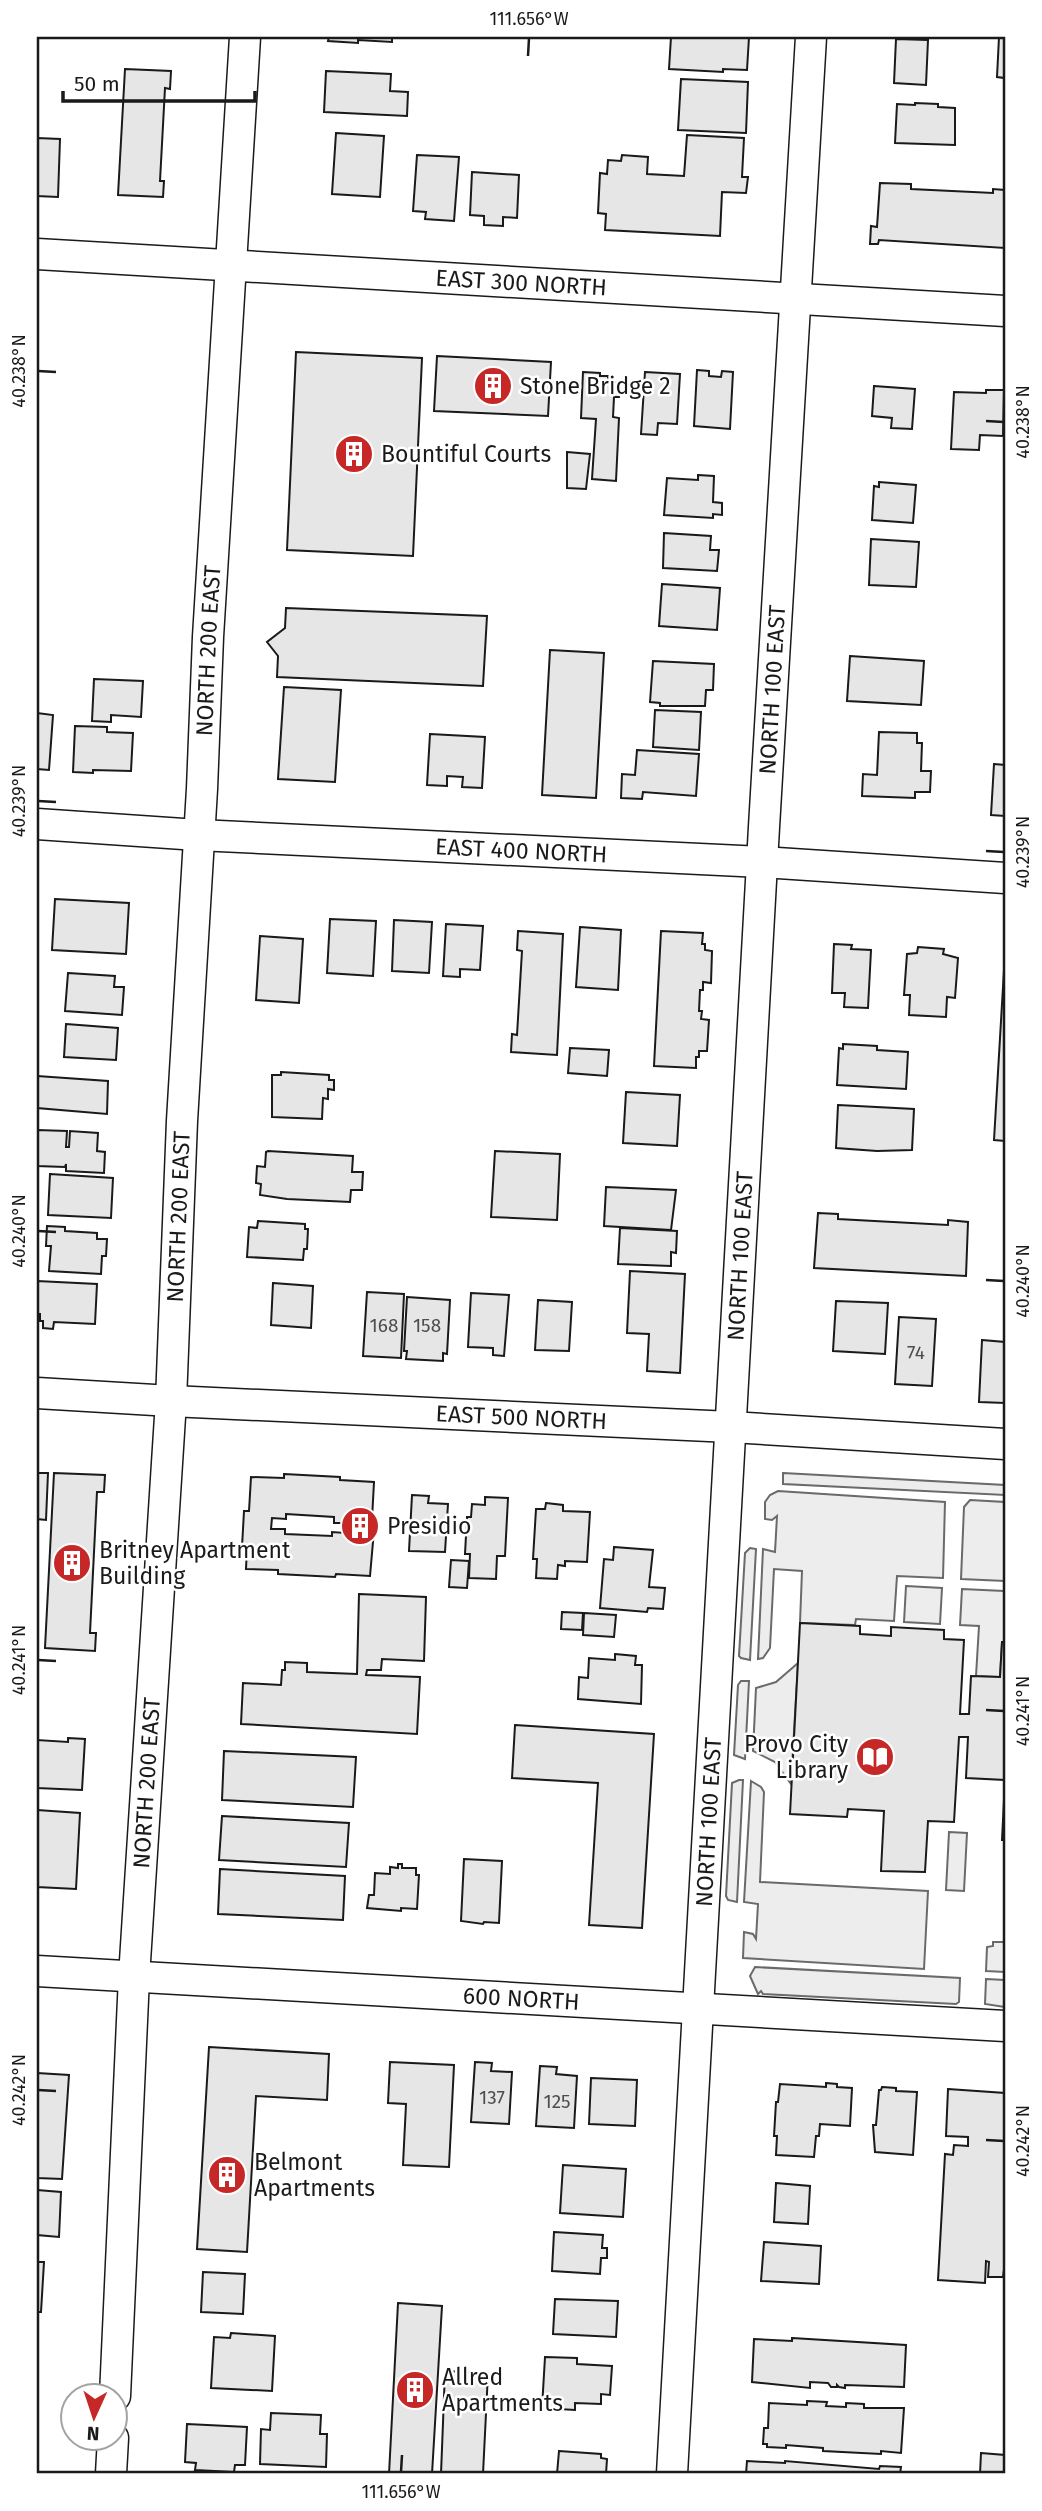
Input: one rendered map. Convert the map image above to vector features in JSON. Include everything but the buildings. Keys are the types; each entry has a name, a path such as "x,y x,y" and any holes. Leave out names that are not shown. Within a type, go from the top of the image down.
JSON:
{"street":[{"name":"NORTH 200 EAST","path":"116,2382 134,1977 171,1401 182,1121 245,37"},
{"name":"NORTH 100 EAST","path":"672,2474 811,37"},
{"name":"EAST 300 NORTH","path":"37,254 796,301 1005,311"},
{"name":"EAST 400 NORTH","path":"37,824 198,835 762,862 1005,878"},
{"name":"EAST 500 NORTH","path":"37,1393 731,1427 1005,1444"},
{"name":"600 NORTH","path":"37,1971 1005,2026"},
{"path":"111,2474 112,2452"}],"shaded area":[{"path":"783,1473 1005,1485 1005,1495 783,1484"},
{"path":"778,1491 945,1502 943,1578 897,1576 894,1621 856,1619 855,1625 800,1623 802,1571 774,1569 770,1648 763,1658 758,1659 763,1549 775,1552 777,1516 772,1520 765,1519 765,1502 770,1495"},
{"path":"970,1500 1005,1502 1005,1581 961,1579 964,1507"},
{"path":"750,1548 756,1549 750,1660 739,1656 745,1553"},
{"path":"906,1586 942,1588 940,1624 904,1622"},
{"path":"962,1589 1004,1591 1005,1642 1002,1642 1000,1677 976,1676 979,1626 960,1625"},
{"path":"798,1663 791,1784 775,1762 753,1751 756,1688 776,1682"},
{"path":"741,1681 749,1681 745,1759 734,1755 738,1685"},
{"path":"743,1780 737,1902 728,1900 726,1896 732,1783"},
{"path":"751,1781 764,1792 760,1882 928,1891 924,1969 743,1958 744,1932 753,1934 756,1939 758,1904 744,1902"},
{"path":"949,1832 967,1833 964,1891 946,1890"},
{"path":"993,1942 1005,1942 1005,1972 986,1971 987,1947 993,1946"},
{"path":"755,1967 960,1978 959,2002 956,2004 763,1994 761,1991 758,1994 750,1976"},
{"path":"986,1979 1005,1980 1005,2007 985,2004"}],"place":[{"name":"Stone Bridge 2","path":"493,386"},
{"name":"Bountiful Courts","path":"354,454"},
{"name":"Presidio","path":"360,1526"},
{"name":"Britney Apartment Building","path":"72,1563"},
{"name":"Provo City Library","path":"875,1757"},
{"name":"Belmont Apartments","path":"227,2175"},
{"name":"Allred Apartments","path":"415,2390"}]}
